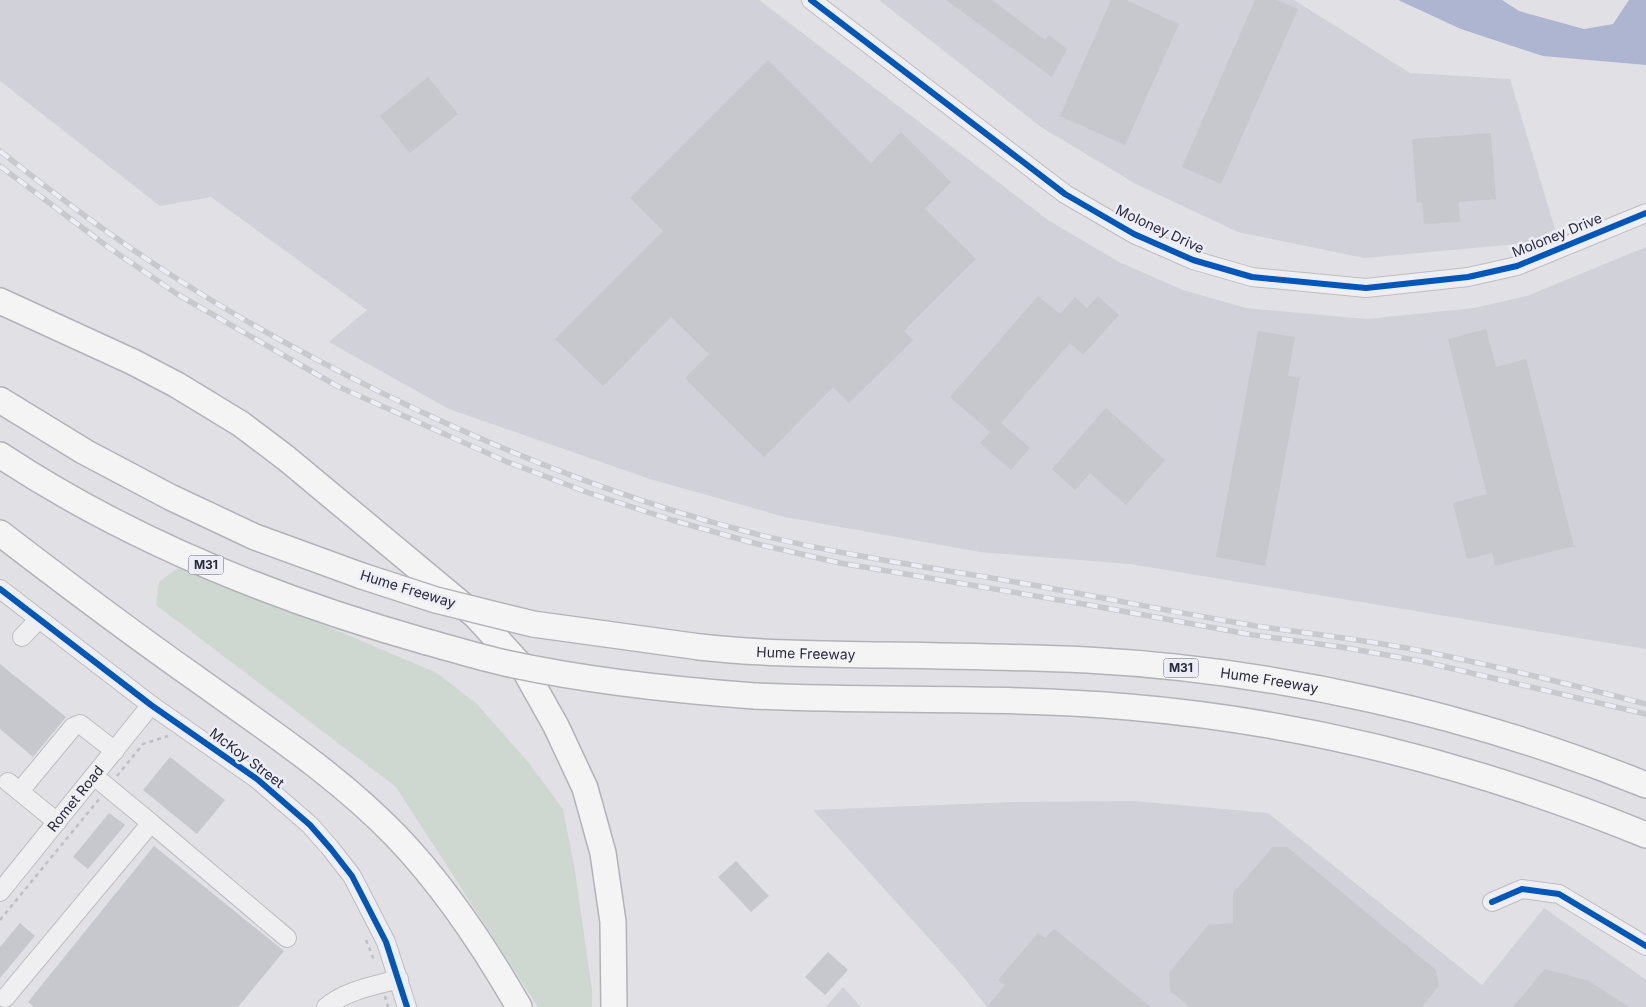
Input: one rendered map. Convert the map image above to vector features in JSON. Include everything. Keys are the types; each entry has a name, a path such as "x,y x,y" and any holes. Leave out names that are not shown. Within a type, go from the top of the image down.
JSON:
{"highway":[{"path":"0,301 133,362 178,385 241,424 286,458 477,617 524,669 556,726 585,788 603,853 614,922 614,1007"},
{"name":"Hume Freeway","path":"0,400 85,452 170,497 255,537 362,576 436,600 533,624 724,650 818,654 999,656 1090,660 1183,668 1260,679 1360,696 1444,718 1529,743 1646,785"},
{"name":"M31","path":"0,455 24,471 105,517 188,558 354,620 506,663 600,680 691,692 833,700 1031,702 1130,707 1222,717 1322,735 1414,756 1508,784 1646,835"},
{"path":"0,533 140,639 282,740 347,790 396,836 440,888 482,946 519,1007"}],"street":[{"name":"Moloney Drive","path":"811,0 1065,194 1134,234 1176,253 1193,260 1252,277 1366,288 1468,277 1517,266 1646,213"},
{"name":"McKoy Street","path":"0,590 151,705 257,779 310,825 352,876 386,942 407,1007"},
{"path":"22,637 39,619"},
{"name":"Romet Road","path":"0,892 151,705"},
{"path":"57,822 14,786 73,727 80,724 115,751"},
{"path":"94,776 287,938"},
{"path":"7,1000 151,823"},
{"path":"1492,902 1522,889 1559,894 1646,946"},
{"path":"326,1007 337,998 353,991 399,979"}],"path":[{"path":"0,920 143,744 168,736"},
{"path":"364,934 377,966 388,1007"}],"shaded area":[{"path":"0,0 759,0 1048,220 1119,262 1183,290 1246,308 1366,319 1474,308 1527,296 1646,247 1646,649 1130,564 980,552 785,517 650,479 449,409 329,342 367,310 211,197 160,206 0,81"},
{"path":"879,0 1294,0 1410,73 1510,79 1555,229 1529,243 1364,258 1238,232 1136,184 1041,127"},
{"path":"178,568 312,620 437,673 477,704 529,763 563,809 575,871 592,990 592,1007 538,1007 396,787 156,605 159,582"},
{"path":"1134,801 1268,813 1482,985 1544,908 1646,980 1646,1007 987,1007 961,974 813,810 1016,802"},
{"path":"843,987 861,1007 826,1007"}],"water":[{"path":"1398,0 1502,0 1519,11 1584,29 1613,24 1629,0 1646,0 1646,65 1543,56 1461,29"}],"building":[{"path":"946,0 992,0 1045,40 1049,35 1067,49 1052,77"},
{"path":"1111,0 1126,0 1179,24 1125,145 1060,116"},
{"path":"1255,0 1277,0 1298,9 1221,184 1182,167"},
{"path":"768,60 871,163 901,132 951,182 925,209 976,259 904,331 913,340 849,403 833,387 764,457 685,378 709,354 671,317 603,386 555,339 663,231 630,198"},
{"path":"428,77 458,114 410,153 380,116"},
{"path":"1491,133 1496,199 1459,202 1460,222 1424,224 1422,202 1417,203 1412,139"},
{"path":"1038,296 1060,314 1075,297 1087,308 1098,296 1119,315 1083,355 1070,343 1001,423 1030,448 1011,470 980,443 990,432 950,397"},
{"path":"1486,329 1496,367 1526,359 1574,546 1495,566 1492,553 1467,559 1453,503 1487,494 1448,339"},
{"path":"1258,331 1295,337 1288,376 1300,378 1265,566 1216,557"},
{"path":"1106,408 1165,460 1126,505 1090,473 1075,490 1052,469"},
{"path":"0,664 66,717 33,757 0,729"},
{"path":"170,757 225,800 197,834 143,790"},
{"path":"109,813 125,825 88,869 73,857"},
{"path":"154,846 284,951 238,1007 34,1007 28,1002"},
{"path":"1273,847 1287,847 1436,970 1439,986 1422,1007 1190,1007 1170,991 1169,973 1208,925 1233,923 1233,893"},
{"path":"736,861 769,896 751,912 718,877"},
{"path":"20,923 35,936 0,978 0,947"},
{"path":"1054,929 1151,1007 987,1007 1005,985 998,980 1038,933 1045,938"},
{"path":"828,952 848,970 825,995 805,977"},
{"path":"1545,969 1589,981 1629,1007 1513,1007"}],"railway":[{"path":"0,151 66,202 133,250 278,339 355,379 472,435 566,474 614,491 711,522 825,549 1197,616 1401,647 1506,669 1646,704"},
{"path":"0,166 108,247 177,294 337,386 505,461 589,493 672,520 757,544 840,563 1253,635 1341,647 1420,661 1646,714"}],"cycle path":[{"path":"811,0 1065,194 1134,234 1193,260 1252,277 1366,288 1468,277 1517,266 1646,213"},
{"path":"0,589 151,705 257,779 310,825 352,876 386,942 407,1007"},
{"path":"1492,902 1522,889 1559,894 1646,946"}]}
